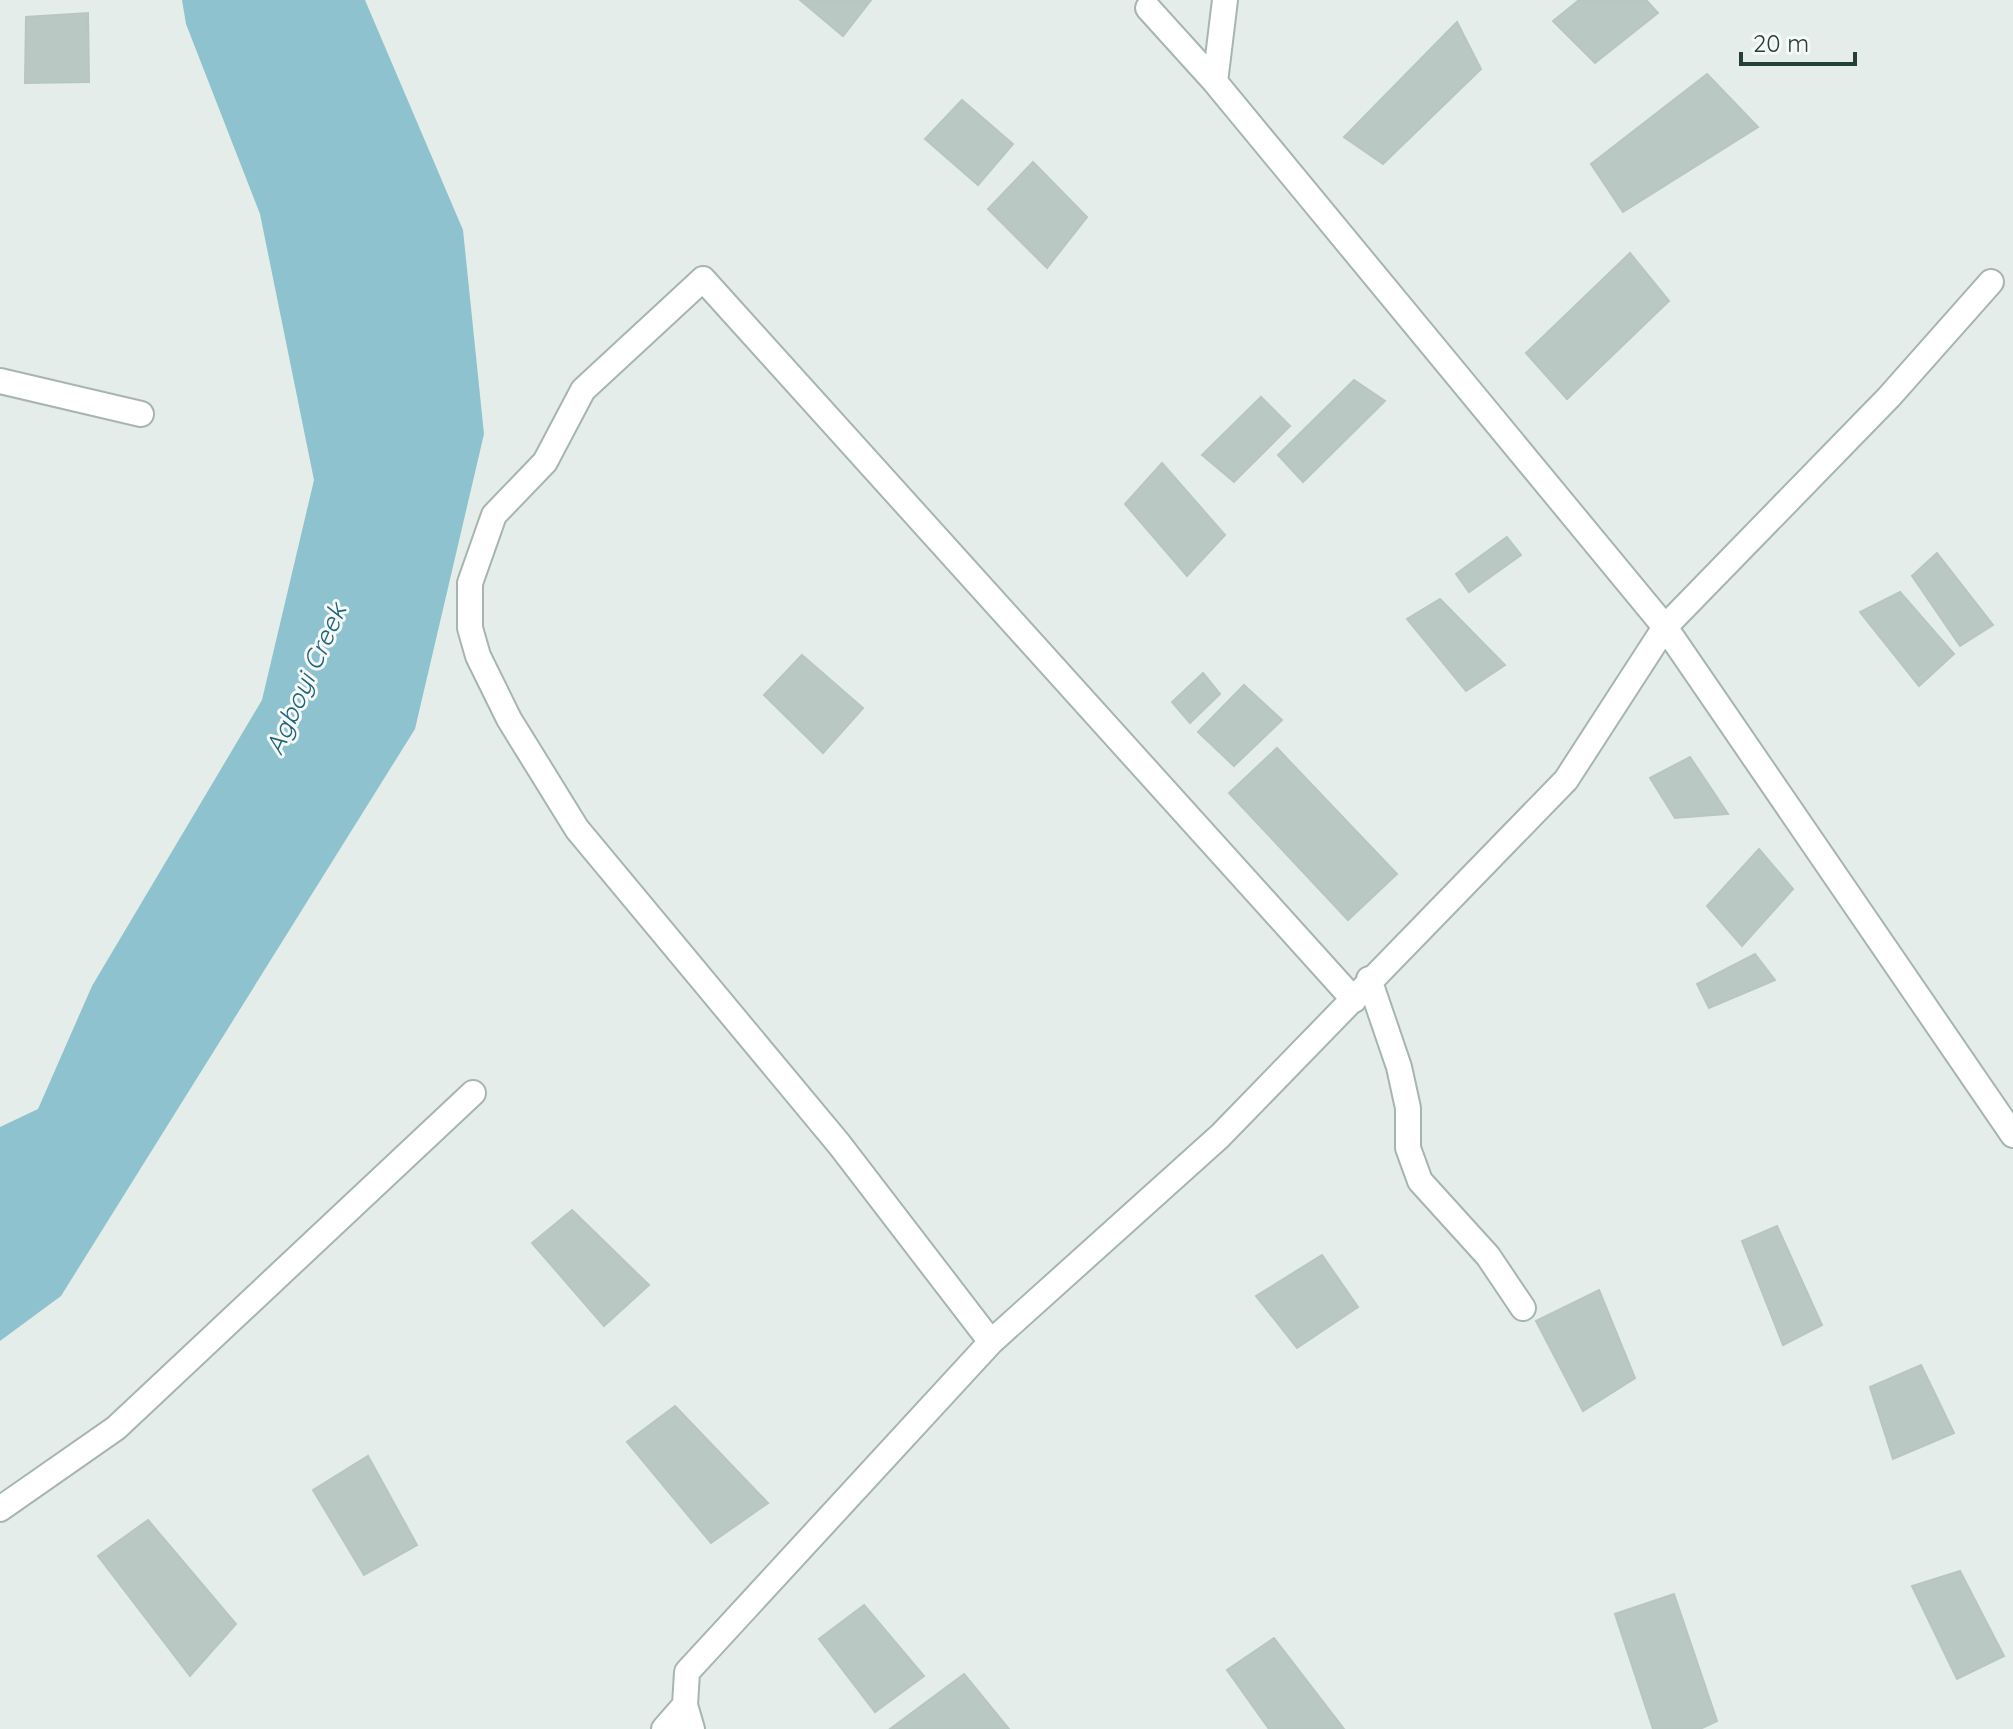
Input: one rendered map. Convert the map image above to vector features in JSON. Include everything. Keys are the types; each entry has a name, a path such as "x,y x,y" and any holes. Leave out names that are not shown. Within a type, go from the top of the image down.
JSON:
{"street":[{"path":"1215,82 1225,0"},
{"path":"1148,8 1215,82 1665,627 2013,1135"},
{"path":"991,1342 839,1144 577,829 509,719 478,656 470,628 470,583 494,515 545,462 583,390 703,279 1354,1000"},
{"path":"692,1729 685,1705 687,1672 991,1342 1209,1146 1566,780 1665,627 1889,397 1991,282"},
{"path":"0,381 141,414"},
{"path":"1369,979 1399,1067 1408,1108 1408,1148 1420,1181 1488,1256 1523,1308"},
{"path":"0,1509 116,1428 473,1093"},
{"path":"664,1729 685,1705"}],"water":[{"name":"Agboyi Creek","path":"182,0 365,0 463,230 484,434 415,729 61,1296 0,1341 0,1127 38,1109 92,986 262,700 314,480 260,214 186,24"}],"building":[{"path":"800,0 871,0 843,36"},
{"path":"1579,0 1646,0 1658,13 1595,63 1553,21"},
{"path":"88,13 89,82 25,83 26,17"},
{"path":"1457,22 1481,69 1383,164 1344,137"},
{"path":"1707,74 1758,127 1623,212 1591,164"},
{"path":"962,100 1013,144 978,185 925,139"},
{"path":"1033,162 1087,217 1047,268 988,209"},
{"path":"1630,253 1669,301 1567,399 1526,353"},
{"path":"1354,380 1385,401 1303,482 1278,455"},
{"path":"1261,397 1290,426 1234,482 1202,455"},
{"path":"1162,463 1225,535 1187,576 1125,504"},
{"path":"1507,537 1521,555 1469,592 1456,574"},
{"path":"1937,553 1993,625 1960,646 1912,576"},
{"path":"1900,592 1954,654 1919,686 1860,612"},
{"path":"1440,599 1505,665 1466,691 1407,619"},
{"path":"802,655 863,708 823,753 764,695"},
{"path":"1203,673 1220,694 1190,723 1172,702"},
{"path":"1244,685 1282,720 1234,766 1198,732"},
{"path":"1277,748 1397,874 1348,920 1229,793"},
{"path":"1690,757 1728,814 1675,818 1650,778"},
{"path":"1759,849 1793,889 1742,946 1707,906"},
{"path":"1755,954 1775,980 1709,1008 1697,984"},
{"path":"572,1210 649,1285 604,1326 532,1243"},
{"path":"1777,1226 1822,1325 1783,1345 1742,1241"},
{"path":"1322,1255 1358,1307 1297,1348 1256,1296"},
{"path":"1599,1290 1635,1378 1583,1411 1536,1321"},
{"path":"1921,1365 1954,1433 1893,1459 1870,1387"},
{"path":"675,1406 768,1503 711,1543 627,1442"},
{"path":"368,1456 417,1545 364,1575 313,1490"},
{"path":"148,1520 236,1624 190,1676 98,1556"},
{"path":"1960,1571 2004,1656 1957,1679 1912,1586"},
{"path":"1674,1594 1717,1721 1700,1729 1653,1729 1615,1614"},
{"path":"864,1605 924,1676 875,1712 819,1639"},
{"path":"1274,1638 1344,1729 1269,1729 1227,1670"},
{"path":"964,1674 1009,1729 890,1729"}]}
